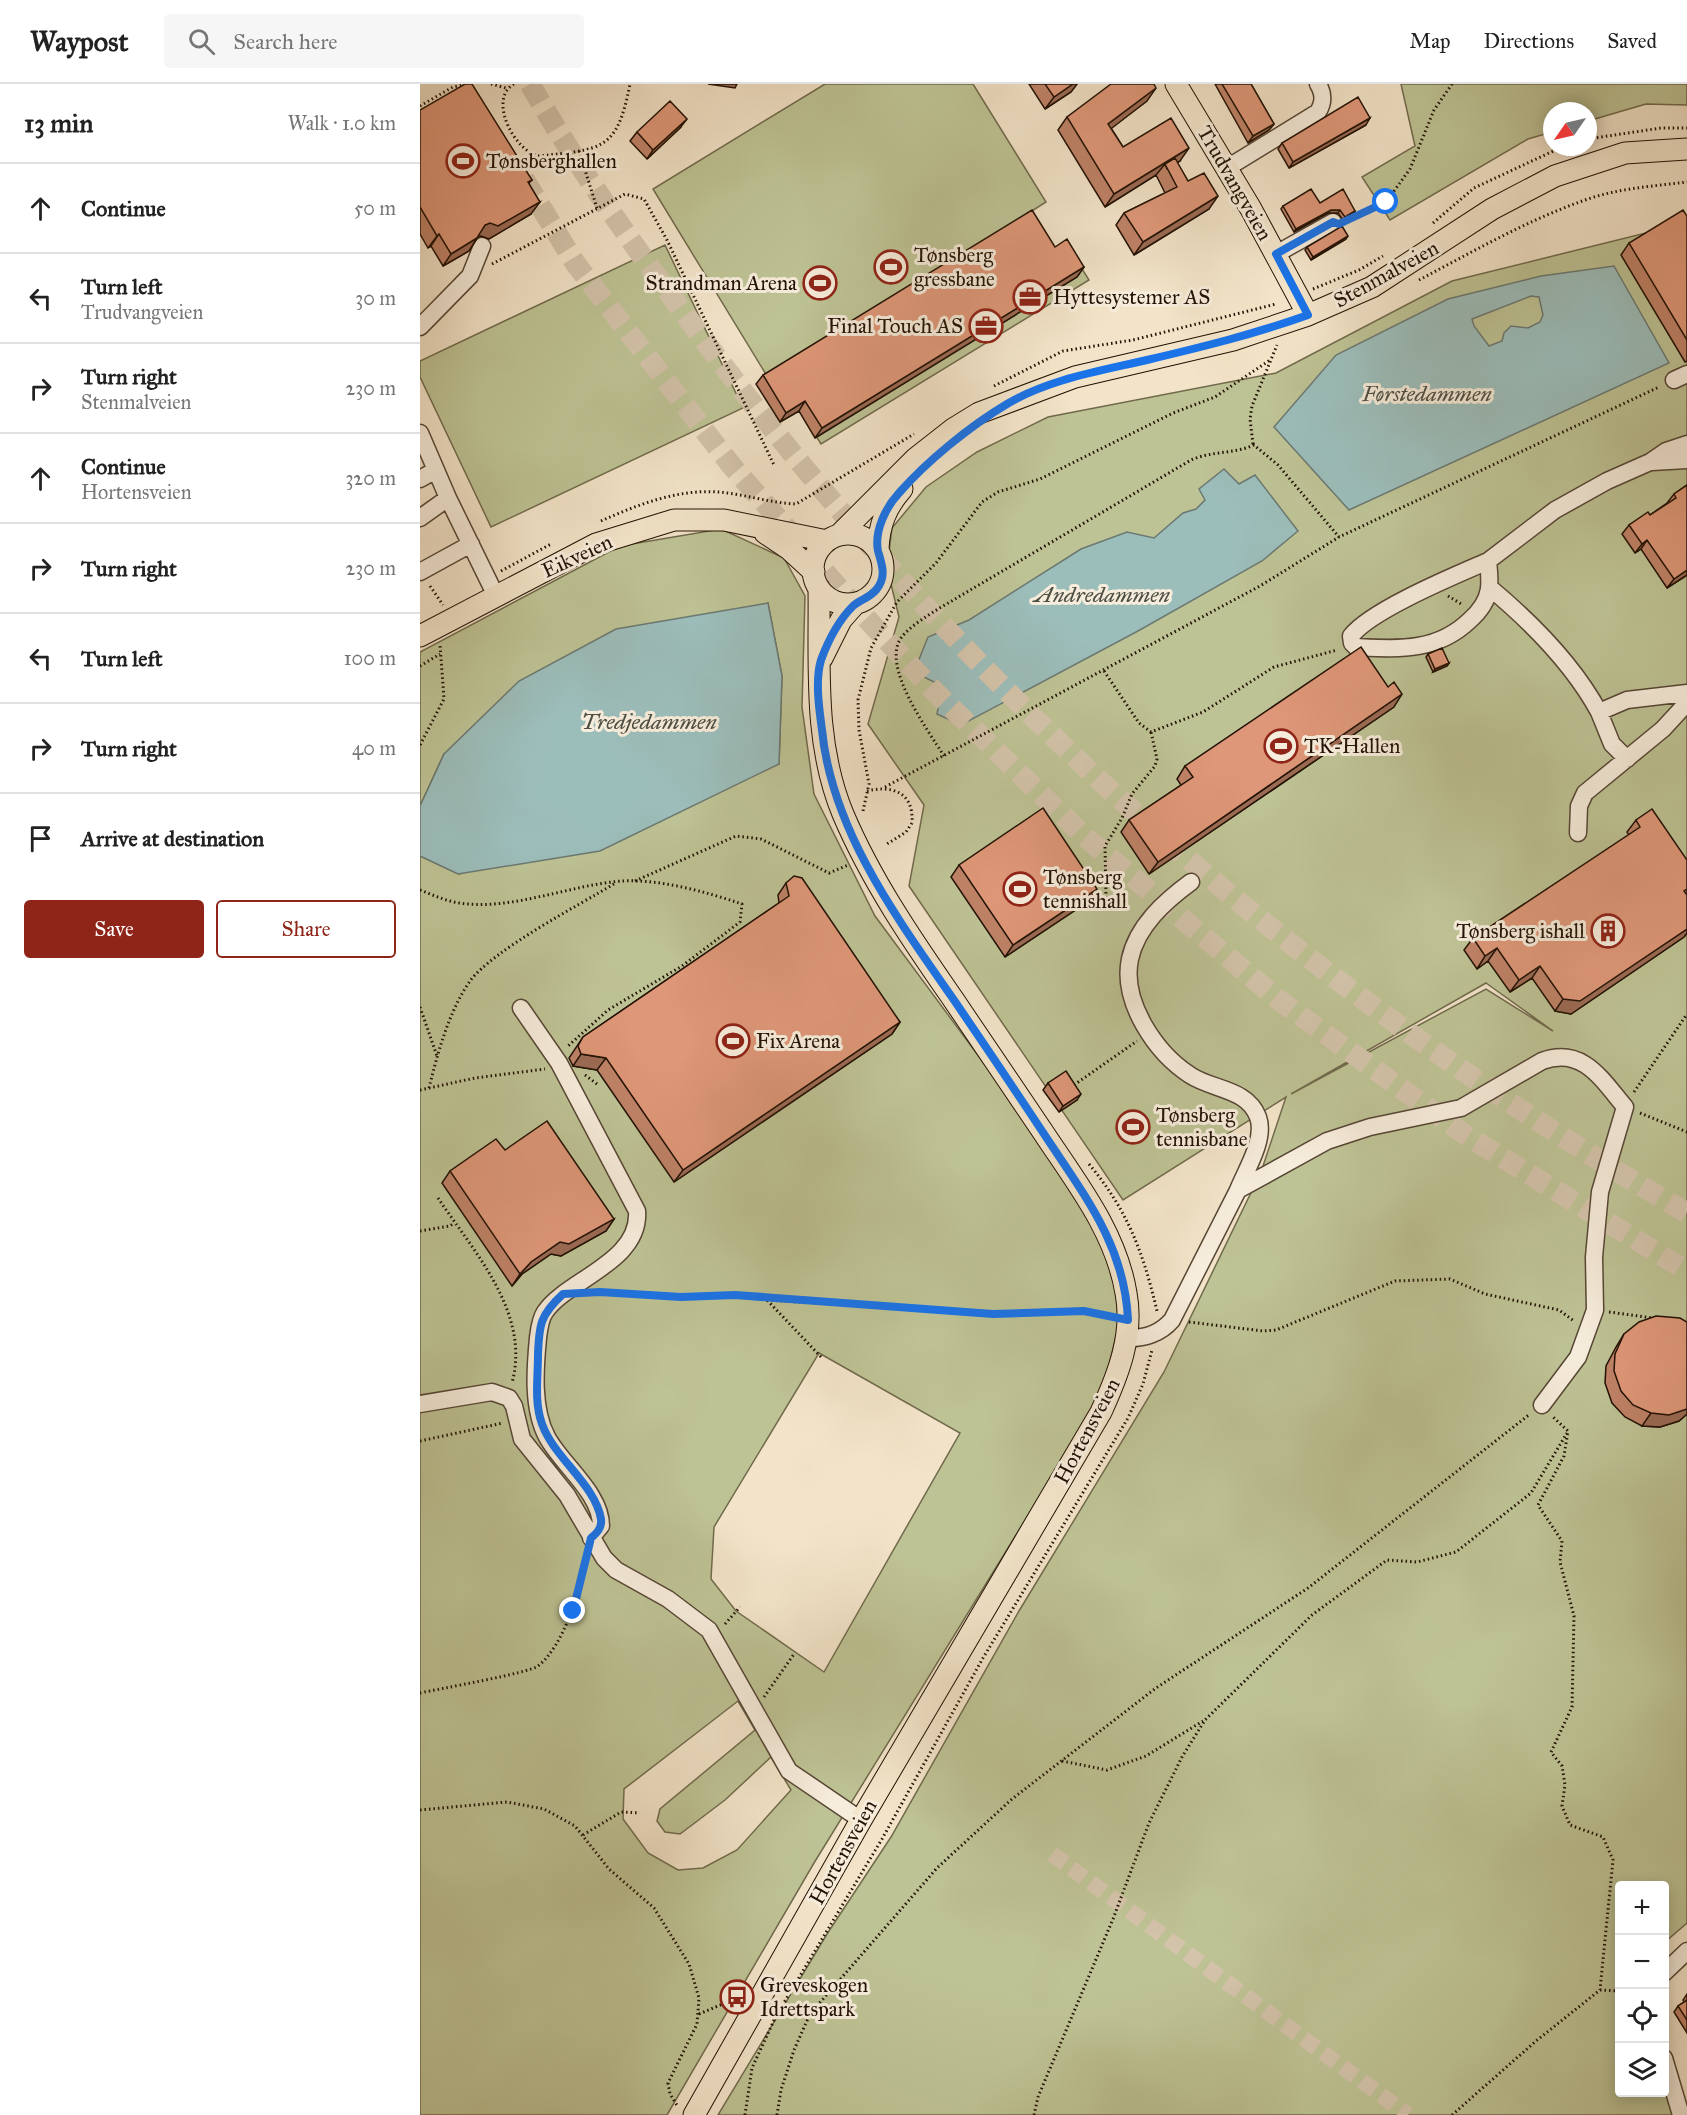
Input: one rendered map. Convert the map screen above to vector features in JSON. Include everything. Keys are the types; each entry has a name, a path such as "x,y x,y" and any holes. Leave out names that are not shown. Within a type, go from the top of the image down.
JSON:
{"main road":[{"name":"Trudvangveien","path":"1176,84 1227,168 1308,315"},
{"name":"Stenmalveien","path":"816,580 818,552 916,458 952,429 979,413 1075,377 1233,340 1308,315 1372,287 1492,209 1555,176 1625,153 1687,149"},
{"name":"Stenmalveien","path":"856,603 866,599 881,582 882,560 878,549 882,519 898,494 944,450 1007,404"},
{"name":"Eikveien","path":"420,636 444,612 492,587 596,544 674,520 724,520 768,534 789,549 816,580"},
{"name":"Eikveien","path":"745,525 766,526 833,538"},
{"path":"833,538 861,536 878,549"},
{"path":"816,580 835,601 856,603"},
{"name":"Hortensveien","path":"688,2113 1101,1412 1122,1365 1127,1329 1127,1294 1116,1253 1089,1202 909,935 858,848 837,798 826,760 819,706 820,664 816,580"},
{"name":"Hortensveien","path":"820,664 841,620 856,603"}],"street":[{"path":"1227,168 1318,112 1323,105 1322,91 1318,84"},
{"path":"1276,254 1333,222"},
{"path":"420,327 470,276 482,246"},
{"path":"420,433 448,498 492,587"},
{"path":"1488,561 1489,587 1477,614 1463,627 1434,644 1385,649 1353,645 1352,636 1363,625 1439,582 1488,561 1555,510 1650,462 1666,451 1687,444"},
{"path":"1650,462 1687,460"},
{"path":"420,479 436,470"},
{"path":"420,518 448,498"},
{"path":"420,572 471,544"},
{"path":"1489,587 1524,616 1587,690 1612,744 1627,759"},
{"path":"1599,712 1627,700 1687,693"},
{"path":"1578,832 1579,806 1585,794 1663,729 1687,703"},
{"path":"1127,1329 1136,1339 1157,1333 1172,1320 1238,1190 1258,1142 1259,1120 1254,1109 1248,1102 1227,1090 1191,1076 1169,1058 1149,1033 1139,1014 1131,988 1130,960 1140,934 1155,912 1191,882"},
{"path":"521,1008 559,1063 565,1080 638,1216 632,1236 612,1260 599,1272 563,1294 542,1319 537,1378 539,1416 556,1451 597,1508 601,1526 591,1538"},
{"path":"1238,1190 1327,1141 1370,1127 1461,1108 1542,1061 1556,1056 1588,1064 1625,1107 1600,1192 1594,1257 1595,1310 1578,1357 1542,1405"},
{"path":"420,1404 480,1393 500,1393 508,1398 522,1439 567,1495 591,1538 616,1570 700,1621 714,1636 789,1771 861,1820"},
{"path":"1669,1969 1687,1951"},
{"path":"1669,2072 1681,2115"}],"path":[{"path":"420,106 453,87 469,84"},
{"path":"491,84 507,88"},
{"path":"514,84 507,88 502,96 502,106 522,147 531,155 539,156 579,151 604,144 615,135 621,123 630,84"},
{"path":"1333,222 1339,224 1386,202 1410,169 1434,110 1452,84"},
{"path":"1597,138 1661,128 1687,128"},
{"path":"579,151 597,208"},
{"path":"1425,230 1474,188 1543,156"},
{"path":"1414,283 1512,231 1591,198 1687,182"},
{"path":"470,276 625,194 637,196 650,206 774,465"},
{"path":"987,390 1033,364 1063,351 1133,340 1276,304 1359,270 1387,253"},
{"path":"1267,348 1285,342"},
{"path":"1278,344 1251,412 1254,444 1278,465 1339,537"},
{"path":"1270,360 1215,397 1173,413 1040,479 998,492 982,502 944,554 897,602 872,648 858,700 859,730 868,784 867,792 885,787 1104,671 1260,586 1339,537 1681,377"},
{"path":"601,522 655,500 685,493 717,492 796,504 918,431"},
{"path":"944,756 900,676 896,649 902,637 938,609 1191,460 1204,455 1245,449 1254,444"},
{"path":"492,587 520,559 560,540"},
{"path":"420,572 444,612 440,654 444,699 420,745"},
{"path":"1439,582 1448,595 1477,614"},
{"path":"1151,732 1203,712 1274,667 1353,645"},
{"path":"420,666 440,654"},
{"path":"1104,671 1139,723 1151,732 1156,759 1155,766 1132,794 1122,818 1105,846 1106,898"},
{"path":"885,787 900,793 909,803 913,813 912,823 906,832 887,844"},
{"path":"634,882 736,836 760,839 829,873 848,865"},
{"path":"429,1088 437,1056 459,1002 472,979 508,950 617,882"},
{"path":"420,890 450,901 505,902 617,882 634,882 712,894 742,904 740,922 682,966 608,1010 561,1053 559,1063 540,1071 475,1078 420,1090"},
{"path":"420,1007 437,1056"},
{"path":"1687,1014 1625,1107 1687,1132"},
{"path":"1072,1086 1149,1033"},
{"path":"438,1198 502,1293 517,1355 508,1398"},
{"path":"420,1231 450,1226 454,1223"},
{"path":"1172,1320 1263,1331 1276,1330 1395,1281 1450,1279 1485,1294 1559,1310 1588,1332"},
{"path":"563,1294 591,1292 681,1297 735,1295 767,1300 993,1314 1084,1311 1127,1329"},
{"path":"767,1300 822,1359"},
{"path":"1595,1310 1660,1319"},
{"path":"744,2115 752,2068 776,2016 882,1839 983,1658 1128,1418 1143,1384 1157,1333"},
{"path":"777,2115 781,2090 794,2050 810,2014 937,1868 1012,1799 1156,1688 1308,1588 1542,1405 1568,1431"},
{"path":"420,1441 516,1420"},
{"path":"1062,1761 1107,1770 1146,1756 1205,1720 1312,1615 1387,1560 1417,1562 1456,1552 1466,1545 1531,1493 1568,1431"},
{"path":"1568,1431 1564,1456 1538,1505 1562,1541 1560,1562 1574,1616 1572,1707 1551,1752 1562,1766 1565,1785 1562,1806 1570,1825 1603,1837 1613,1860 1600,1990"},
{"path":"420,1693 537,1667 551,1650 573,1611 591,1538"},
{"path":"714,1636 740,1607"},
{"path":"754,1709 794,1654"},
{"path":"1034,2115 1038,2097 1113,1919 1149,1823 1182,1757 1205,1720"},
{"path":"420,1810 483,1803 524,1804 561,1816 583,1834 609,1869 654,1908 674,1936 696,1983 699,2014 697,2024 668,2083 670,2094 688,2113"},
{"path":"583,1834 621,1812 639,1813"},
{"path":"1452,2115 1536,2041 1600,1990 1615,1991"},
{"path":"699,2014 736,1998"}],"green space":[{"name":"Tønsberg gressbane","path":"825,84 973,84 1046,202 1027,214 1051,254 1067,245 1089,280 821,444 804,417 817,410 767,376 653,189"},
{"path":"1401,84 1687,84 1687,105 1646,104 1597,118 1597,102 1543,102 1543,135 1528,139 1390,220 1362,177 1415,146"},
{"path":"1678,225 1687,235 1687,1923 1669,1939 1669,1881 1615,1881 1615,2097 1669,2097 1669,2074 1675,2115 718,2115 827,1934 891,1837 1019,1611 1164,1372 1261,1172 1286,1097 1123,1200 909,886 924,805 868,724 899,617 887,568 892,528 926,487 977,452 1048,417 1276,373 1452,281","holes":["1486,983 1553,1031 1486,989 1291,1094"]},
{"path":"665,245 743,408 491,527 420,377 420,361"},
{"path":"721,529 784,558 805,596 802,707 814,794 875,916 1034,1131 1109,1245 1121,1316 1101,1397 814,1863 667,2115 420,2115 420,856 459,874 779,764 782,676 768,603 444,754 420,806 420,652 620,546","holes":["819,1353 960,1433 824,1672 736,1611 711,1579 714,1527","738,1701 755,1730 660,1809 657,1821 665,1832 680,1834 725,1800 771,1757 791,1790 737,1850 703,1868 678,1870 648,1853 623,1819 624,1789"]}],"water":[{"name":"Førstedammen","path":"1614,266 1669,363 1349,510 1274,427 1336,355 1448,299 1541,276","holes":["1531,296 1539,297 1543,315 1540,322 1528,328 1511,326 1504,333 1502,341 1489,346 1474,326 1472,319"]},
{"name":"Andredammen","path":"1224,469 1239,484 1255,475 1298,531 1262,561 1138,631 961,725 937,714 942,686 914,672 928,637 969,620 1081,549 1127,532 1154,538 1183,513 1196,509 1205,500 1199,489"},
{"name":"Tredjedammen","path":"768,603 782,676 779,764 600,851 458,874 420,856 420,806 444,754 519,681 616,629"}],"building":[{"name":"Tønsberghallen","path":"465,84 472,84 532,180 528,182 540,202 498,226 490,223 485,225 477,238 451,254 420,207 420,110"},
{"path":"1045,84 1073,84 1054,97"},
{"path":"1111,84 1154,84 1156,88 1108,124 1123,147 1171,118 1189,148 1114,194 1067,117"},
{"path":"1222,84 1251,84 1274,124 1253,136"},
{"path":"1358,97 1370,118 1293,162 1282,143"},
{"path":"670,101 687,119 653,150 637,132"},
{"path":"1175,158 1188,181 1204,173 1218,196 1143,242 1124,213 1177,187 1165,164"},
{"path":"1311,189 1320,203 1343,189 1355,211 1345,217 1340,210 1331,210 1296,229 1283,206"},
{"path":"1032,210 1055,247 1067,239 1084,267 822,428 805,401 786,413 763,375"},
{"path":"1683,210 1687,216 1687,340 1629,243"},
{"path":"1342,226 1348,236 1313,257 1307,247"},
{"path":"1687,485 1687,570 1674,579 1647,540 1642,544 1629,525 1648,512 1650,515 1676,498 1674,494"},
{"name":"TK-Hallen","path":"1361,647 1388,687 1394,682 1402,694 1158,862 1129,820 1193,777 1185,766"},
{"path":"1442,648 1449,663 1435,669 1428,654"},
{"name":"Tønsberg tennishall","path":"1043,808 1097,889 1013,945 959,865"},
{"name":"Tønsberg ishall","path":"1652,809 1687,860 1687,889 1684,891 1687,895 1687,929 1580,1001 1563,999 1540,966 1519,980 1497,948 1485,956 1473,938 1640,827 1636,820"},
{"name":"Fix Arena","path":"794,876 802,878 900,1022 683,1170 606,1058 581,1054 578,1046 583,1037 789,896 786,883"},
{"path":"1066,1071 1081,1094 1063,1106 1048,1083"},
{"path":"547,1121 614,1219 569,1244 560,1242 531,1262 520,1274 450,1171 496,1139 505,1150"},
{"path":"1656,1316 1680,1318 1687,1322 1687,1409 1669,1415 1651,1413 1633,1405 1621,1391 1614,1371 1615,1354 1624,1334 1639,1322"},
{"path":"1687,2000 1687,2020 1678,2006"}],"tunnel":[{"path":"530,84 571,153 639,252 710,348 813,478 921,602 1035,719 1155,830 1280,935 1410,1033 1546,1126 1687,1213"},
{"path":"524,179 575,263 731,465 854,605 935,692 1084,836 1280,1001 1467,1136 1687,1271"},
{"path":"1052,1854 1408,2115"}],"place":[{"name":"Tønsberghallen","path":"463,161"},
{"name":"Tønsberg gressbane","path":"891,267"},
{"name":"Strandman Arena","path":"820,283"},
{"name":"Hyttesystemer AS","path":"1030,297"},
{"name":"Final Touch AS","path":"986,326"},
{"name":"TK-Hallen","path":"1281,746"},
{"name":"Tønsberg tennishall","path":"1020,889"},
{"name":"Tønsberg ishall","path":"1608,931"},
{"name":"Fix Arena","path":"733,1041"},
{"name":"Tønsberg tennisbane","path":"1133,1127"},
{"name":"Greveskogen Idrettspark","path":"737,1997"}],"route":[{"path":"573,1611 591,1538 601,1526 601,1518 588,1493 556,1451 539,1416 538,1339 545,1312 563,1294 600,1292 681,1297 735,1295 767,1300 807,1300 993,1314 1084,1311 1128,1320 1127,1294 1116,1253 1089,1202 909,935 858,848 837,798 826,760 819,706 820,664 841,620 856,603 875,592 881,582 883,571 878,549 879,534 888,506 914,477 944,450 1007,404 1055,383 1233,340 1308,315 1276,254 1333,222 1339,224 1386,202"}]}
